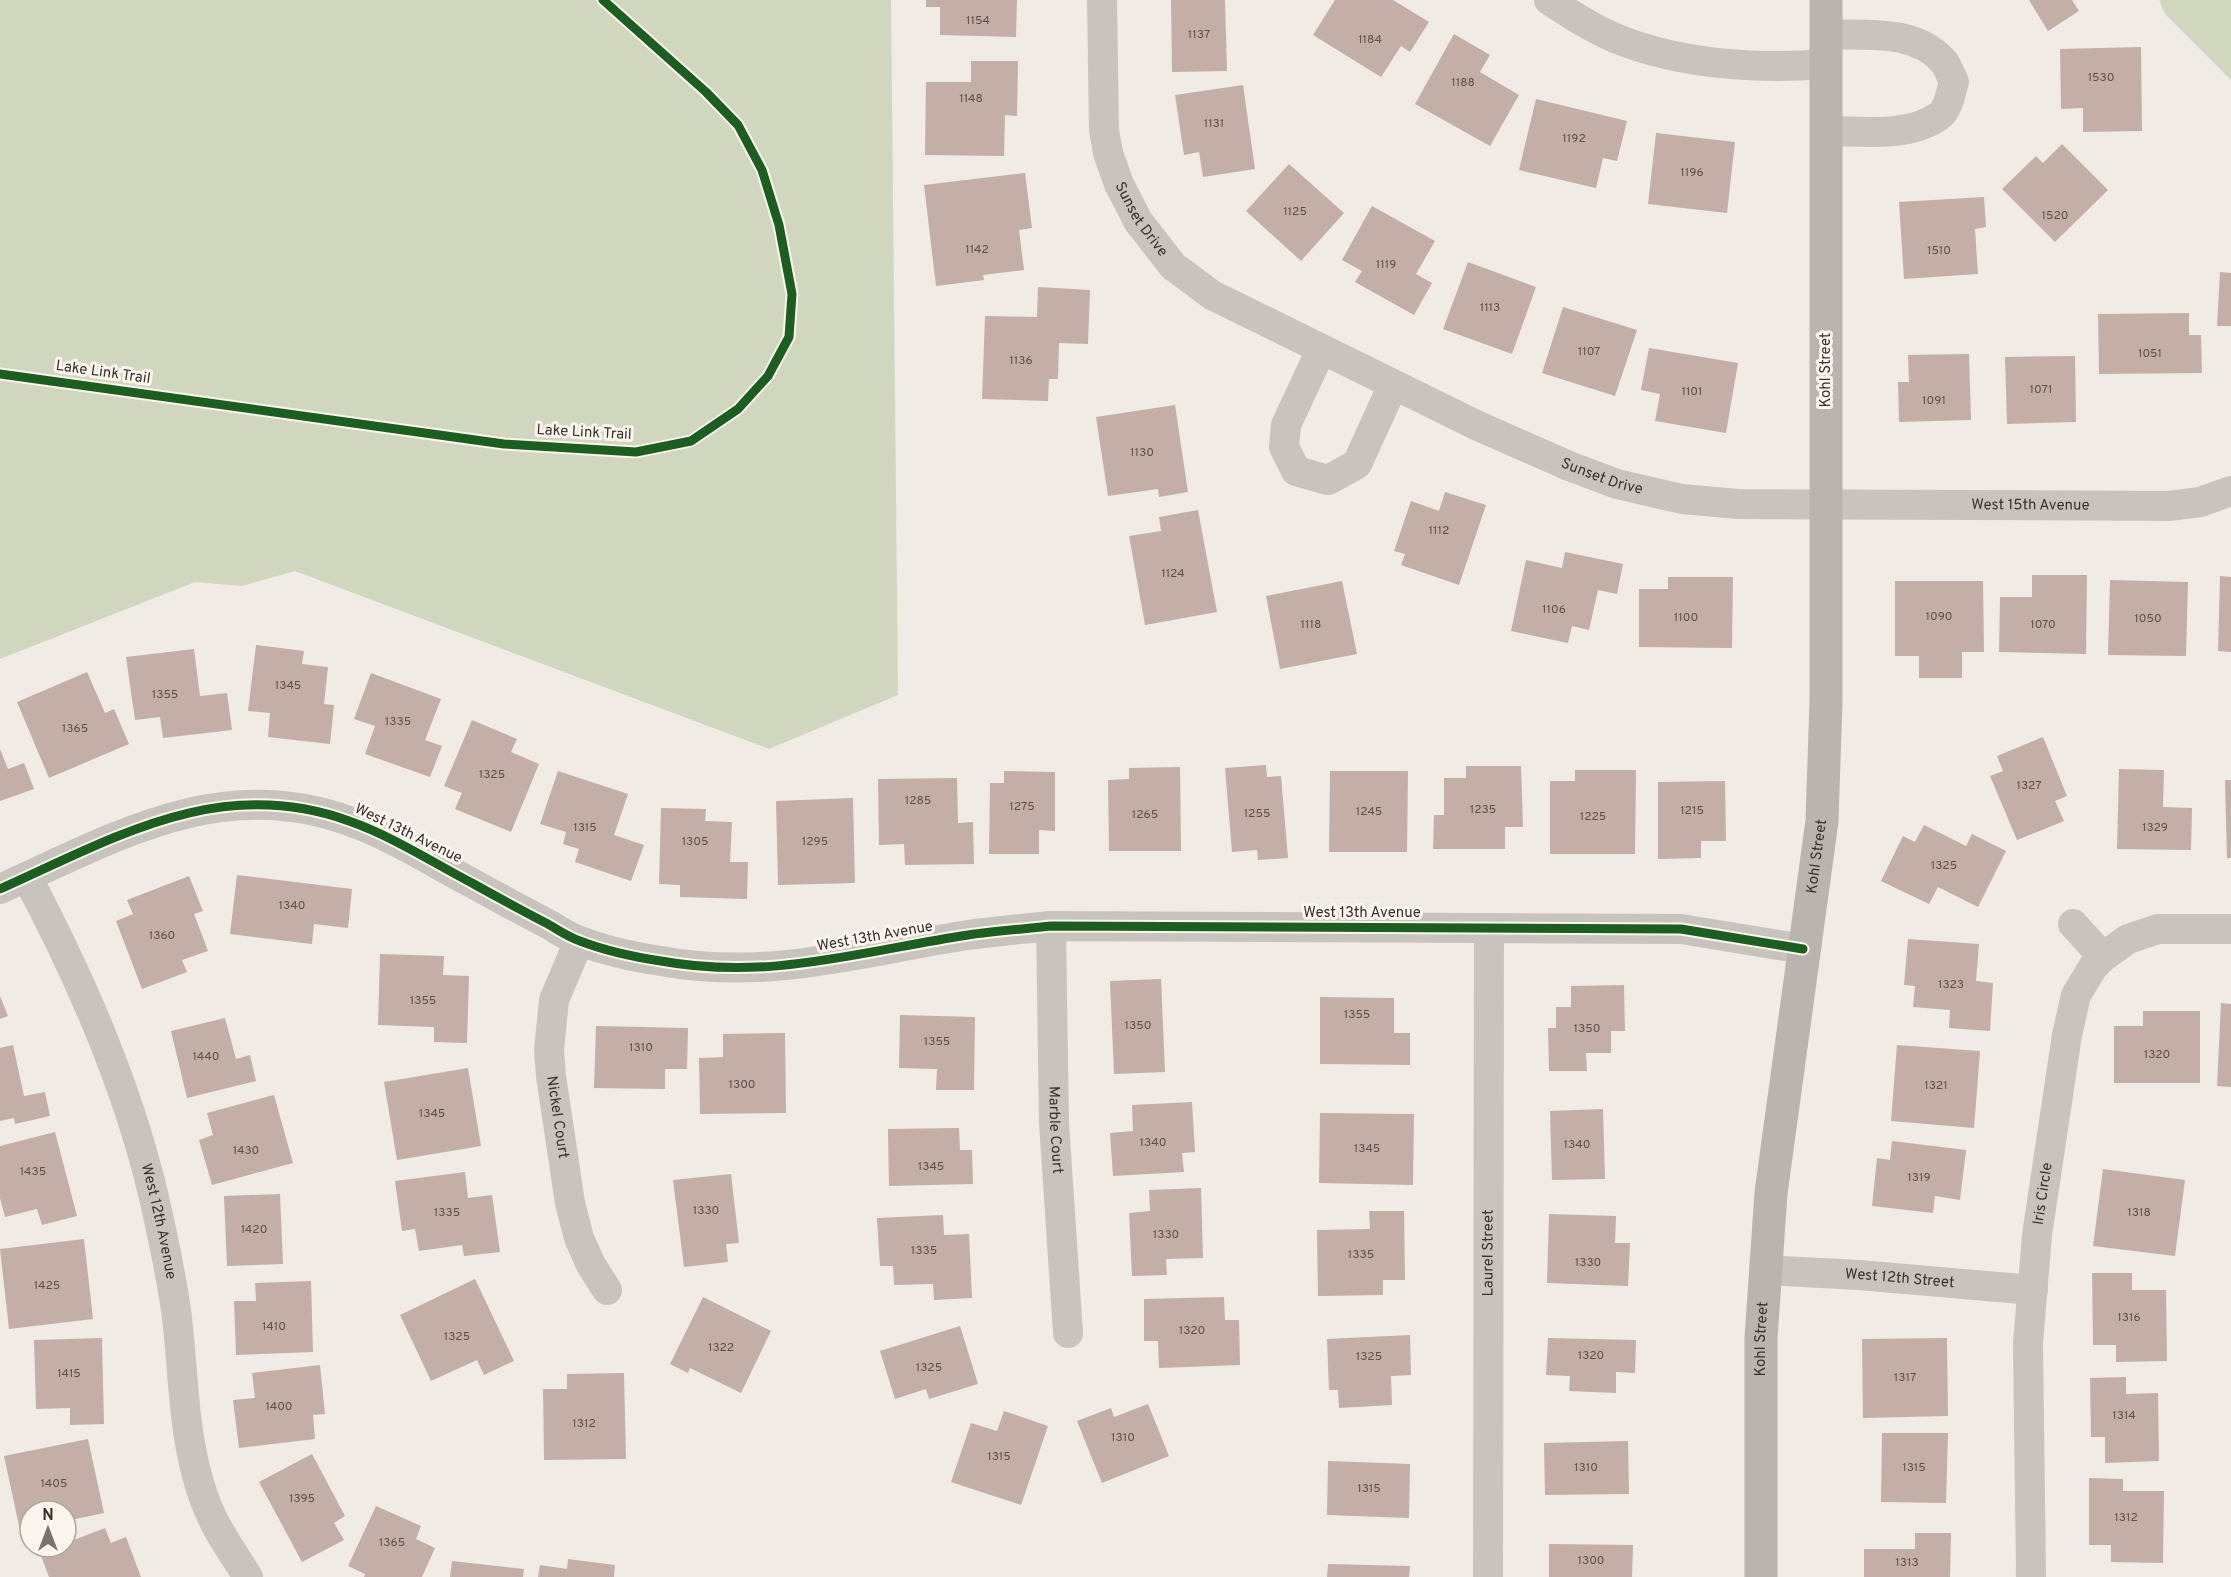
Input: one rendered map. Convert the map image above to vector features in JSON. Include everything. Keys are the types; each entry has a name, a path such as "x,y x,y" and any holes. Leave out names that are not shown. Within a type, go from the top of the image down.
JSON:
{"street":[{"name":"Sunset Drive","path":"1102,0 1104,130 1108,153 1119,184 1138,221 1173,266 1212,295 1393,385 1569,466 1617,484 1682,499 1738,504 1826,505"},
{"path":"1549,0 1577,19 1626,42 1681,57 1722,63 1801,66 1826,49 1898,37 1923,44 1945,62 1954,82 1941,115 1907,130 1826,131"},
{"name":"Kohl Street","path":"1761,1577 1761,1338 1771,1192 1822,821 1826,701 1826,0"},
{"path":"1322,350 1286,425 1284,447 1296,471 1328,480 1357,464 1393,385"},
{"name":"West 15th Avenue","path":"1826,505 2169,506 2200,502 2231,491"},
{"name":"West 13th Avenue","path":"0,889 143,825 200,809 234,805 285,806 351,821 579,941 621,954 709,968 750,969 816,963 970,935 1051,926 1681,929 1803,949"},
{"name":"West 12th Avenue","path":"27,877 53,926 112,1062 138,1133 159,1220 177,1316 189,1444 203,1498 215,1525 248,1577"},
{"path":"2073,924 2103,957"},
{"name":"Marble Court","path":"1051,926 1054,1123 1068,1333"},
{"name":"Laurel Street","path":"1488,1577 1489,928"},
{"name":"Iris Circle","path":"2031,1577 2028,1343 2037,1235 2067,1035 2076,995 2093,967 2128,939 2158,929 2231,929"},
{"name":"Nickel Court","path":"579,941 554,1000 549,1050 551,1076 570,1203 579,1238 591,1265 607,1290"},
{"name":"West 12th Street","path":"1765,1270 1859,1275 2033,1290"}],"green space":[{"path":"0,0 891,0 898,695 769,749 295,571 242,586 195,582 0,659"},
{"path":"2159,0 2231,0 2231,80 2165,14"}],"building":[{"path":"926,0 1017,0 1016,37 940,35 940,7 926,7"},
{"path":"1171,0 1225,0 1227,71 1172,72"},
{"path":"1335,0 1393,0 1429,22 1410,52 1401,46 1381,77 1313,35"},
{"path":"2029,0 2072,0 2079,11 2048,31"},
{"path":"1454,34 1490,55 1480,72 1519,95 1490,146 1415,104"},
{"path":"2141,47 2142,131 2083,132 2083,108 2061,109 2060,49"},
{"path":"971,61 1018,61 1017,116 1005,115 1004,156 925,155 926,82 971,82"},
{"path":"1243,85 1255,169 1203,177 1199,152 1184,155 1175,95"},
{"path":"1536,99 1627,121 1617,161 1603,158 1596,188 1519,170"},
{"path":"1656,133 1735,142 1727,213 1648,204"},
{"path":"2062,144 2108,190 2055,242 2002,189 2036,156 2043,163"},
{"path":"1289,164 1344,213 1301,261 1246,211"},
{"path":"1025,173 1032,228 1019,230 1024,270 983,275 984,280 936,286 924,185"},
{"path":"1984,197 1986,227 1975,229 1978,274 1904,279 1899,202"},
{"path":"1372,206 1435,241 1416,274 1432,283 1414,315 1355,282 1362,271 1342,260"},
{"path":"1468,262 1536,287 1512,354 1443,329"},
{"path":"2220,272 2231,273 2231,326 2217,326"},
{"path":"1038,287 1090,290 1088,344 1059,343 1058,379 1049,379 1048,401 982,399 985,316 1037,317"},
{"path":"1563,307 1637,330 1615,396 1542,373"},
{"path":"2189,313 2189,335 2201,335 2202,373 2099,374 2098,314"},
{"path":"1649,348 1738,363 1726,433 1655,421 1660,394 1641,390"},
{"path":"1969,354 1971,420 1899,422 1898,382 1909,382 1908,355"},
{"path":"2075,356 2076,422 2007,424 2005,357"},
{"path":"1175,405 1188,492 1159,497 1158,489 1108,496 1096,417"},
{"path":"1445,492 1486,505 1459,585 1401,565 1405,554 1394,551 1411,501 1439,511"},
{"path":"1198,510 1217,612 1145,625 1129,536 1161,531 1159,517"},
{"path":"1565,552 1623,564 1617,594 1598,590 1589,630 1572,626 1568,643 1511,631 1526,560 1562,568"},
{"path":"2032,575 2087,575 2086,654 1999,652 2000,597 2032,597"},
{"path":"2220,576 2231,577 2231,652 2218,651"},
{"path":"1668,577 1733,577 1732,648 1639,647 1639,589 1668,589"},
{"path":"2110,580 2188,582 2186,656 2108,655"},
{"path":"1342,581 1357,654 1280,669 1266,596"},
{"path":"1895,581 1983,581 1984,652 1962,652 1962,678 1919,678 1919,656 1895,656"},
{"path":"256,645 304,651 302,664 328,667 324,704 334,705 330,744 268,737 270,713 248,711"},
{"path":"194,649 200,696 227,693 232,730 163,738 160,717 135,720 126,657"},
{"path":"87,672 105,713 114,709 129,744 49,778 17,702"},
{"path":"371,673 441,699 425,740 442,746 430,777 365,754 375,726 354,719"},
{"path":"472,720 517,739 511,752 539,764 511,832 455,809 462,793 444,786"},
{"path":"2043,737 2067,796 2055,801 2064,821 2017,840 1990,776 2003,771 1997,756"},
{"path":"0,749 8,769 24,763 34,789 0,801"},
{"path":"1266,765 1267,777 1281,776 1288,858 1258,860 1257,850 1232,852 1225,768"},
{"path":"1466,766 1521,766 1523,827 1505,827 1505,849 1433,849 1434,815 1444,815 1444,778 1466,778"},
{"path":"1180,767 1181,851 1109,851 1108,780 1129,779 1129,768"},
{"path":"2119,769 2164,770 2163,807 2192,808 2191,850 2117,849"},
{"path":"1575,770 1636,770 1635,854 1550,854 1550,781 1575,781"},
{"path":"558,771 628,794 614,835 644,845 631,881 575,862 579,849 563,844 566,832 540,824"},
{"path":"1004,771 1055,772 1055,831 1039,830 1039,854 989,854 990,783 1004,783"},
{"path":"1330,771 1408,771 1407,852 1329,852"},
{"path":"957,778 958,823 973,822 974,864 905,865 904,844 879,845 878,779"},
{"path":"2225,780 2231,780 2231,858 2227,858"},
{"path":"1725,781 1726,841 1701,841 1701,858 1658,859 1658,782"},
{"path":"853,798 855,883 778,885 776,801"},
{"path":"661,808 706,809 705,821 732,822 730,862 748,862 747,899 680,897 680,885 659,884"},
{"path":"1924,825 1966,846 1972,834 2006,851 1978,907 1938,887 1929,904 1881,881 1903,836 1915,842"},
{"path":"237,875 352,889 348,928 314,924 312,944 230,934"},
{"path":"189,876 203,911 194,914 208,951 182,960 187,972 142,989 116,921 133,914 127,900"},
{"path":"1908,939 1979,944 1976,981 1993,983 1990,1031 1949,1028 1950,1010 1913,1007 1915,986 1904,985"},
{"path":"380,954 444,956 443,975 469,976 467,1043 434,1042 434,1027 378,1025"},
{"path":"1161,979 1165,1072 1114,1074 1110,981"},
{"path":"1624,985 1625,1031 1611,1031 1611,1053 1586,1053 1587,1071 1549,1071 1548,1028 1556,1028 1556,1007 1571,1007 1571,986"},
{"path":"0,996 8,1016 0,1019"},
{"path":"1320,997 1394,998 1394,1033 1410,1033 1410,1065 1320,1064"},
{"path":"2221,1003 2231,1004 2231,1087 2217,1086"},
{"path":"2143,1011 2200,1011 2200,1083 2114,1083 2114,1026 2143,1026"},
{"path":"900,1015 975,1017 974,1090 936,1090 937,1069 899,1068"},
{"path":"225,1018 236,1059 250,1055 256,1081 187,1098 171,1031"},
{"path":"596,1026 688,1028 687,1069 665,1069 665,1089 594,1088"},
{"path":"785,1033 786,1113 700,1114 699,1058 723,1057 723,1034"},
{"path":"13,1045 24,1096 45,1092 50,1116 15,1124 14,1118 0,1121 0,1048"},
{"path":"1897,1045 1980,1051 1974,1128 1891,1121"},
{"path":"468,1068 481,1146 397,1160 384,1082"},
{"path":"274,1095 293,1163 212,1185 199,1140 213,1135 207,1113"},
{"path":"1192,1102 1195,1152 1182,1153 1184,1172 1113,1176 1110,1133 1133,1131 1132,1105"},
{"path":"1603,1109 1605,1179 1552,1180 1550,1111"},
{"path":"1320,1113 1414,1114 1413,1185 1319,1183"},
{"path":"959,1128 960,1150 972,1150 973,1184 889,1186 888,1129"},
{"path":"55,1132 77,1216 42,1225 37,1209 5,1217 0,1198 0,1146"},
{"path":"1892,1141 1966,1150 1960,1200 1935,1196 1933,1213 1872,1206 1877,1158 1890,1160"},
{"path":"2103,1169 2185,1180 2175,1256 2093,1246"},
{"path":"465,1172 468,1198 492,1195 500,1252 464,1256 462,1245 419,1251 415,1229 402,1231 395,1181"},
{"path":"731,1174 739,1243 726,1244 728,1262 684,1267 673,1180"},
{"path":"1201,1188 1203,1258 1166,1259 1167,1275 1132,1276 1129,1213 1150,1211 1149,1190"},
{"path":"280,1194 283,1264 227,1266 224,1196"},
{"path":"1369,1211 1404,1211 1405,1280 1383,1280 1383,1295 1318,1296 1317,1230 1370,1229"},
{"path":"1549,1214 1616,1216 1615,1243 1630,1243 1628,1286 1547,1283"},
{"path":"943,1215 944,1235 969,1234 972,1298 934,1300 933,1284 894,1285 893,1266 880,1266 877,1218"},
{"path":"84,1239 93,1319 9,1329 0,1249"},
{"path":"2092,1273 2132,1273 2132,1290 2166,1290 2167,1361 2116,1362 2116,1345 2093,1345"},
{"path":"475,1279 514,1361 484,1375 477,1360 431,1381 400,1315"},
{"path":"311,1281 313,1352 236,1355 234,1301 256,1301 255,1283"},
{"path":"703,1297 771,1331 741,1393 690,1368 688,1373 670,1364"},
{"path":"1224,1297 1225,1320 1239,1320 1240,1365 1159,1368 1158,1341 1144,1341 1144,1299"},
{"path":"960,1326 978,1384 929,1399 926,1389 895,1399 880,1351"},
{"path":"1410,1335 1411,1375 1391,1376 1392,1405 1339,1408 1338,1390 1329,1390 1327,1339"},
{"path":"102,1338 104,1424 70,1425 70,1408 36,1409 34,1340"},
{"path":"1548,1338 1636,1340 1635,1373 1616,1372 1616,1393 1569,1391 1570,1376 1546,1375"},
{"path":"1947,1338 1948,1416 1863,1418 1862,1339"},
{"path":"320,1365 325,1414 313,1415 315,1439 239,1448 233,1400 255,1398 252,1373"},
{"path":"624,1373 626,1459 544,1460 543,1389 567,1389 567,1374"},
{"path":"2126,1377 2126,1394 2158,1393 2159,1461 2105,1463 2105,1437 2091,1437 2090,1378"},
{"path":"1148,1404 1169,1456 1102,1483 1077,1421 1111,1408 1114,1417"},
{"path":"1004,1411 1048,1426 1021,1505 951,1482 971,1423 997,1431"},
{"path":"1882,1433 1948,1433 1946,1503 1881,1502"},
{"path":"88,1439 104,1513 78,1518 78,1499 18,1499 18,1521 4,1456"},
{"path":"1628,1441 1629,1494 1545,1495 1544,1443"},
{"path":"312,1454 345,1516 334,1523 344,1540 302,1562 259,1482"},
{"path":"1328,1461 1410,1464 1409,1518 1327,1515"},
{"path":"2089,1478 2123,1479 2123,1491 2164,1491 2163,1563 2111,1562 2111,1545 2089,1545"},
{"path":"376,1506 421,1526 416,1539 435,1548 422,1577 364,1577 365,1574 348,1566"},
{"path":"105,1528 111,1543 126,1537 141,1577 49,1577 42,1559 78,1559 78,1538"},
{"path":"1915,1533 1951,1533 1950,1577 1864,1577 1864,1549 1915,1549"},
{"path":"1549,1544 1633,1545 1632,1577 1549,1577"},
{"path":"568,1559 615,1565 614,1577 538,1577 540,1565 567,1569"},
{"path":"452,1561 524,1569 523,1577 450,1577"},
{"path":"1328,1564 1410,1566 1409,1577 1327,1577"}],"cycle path":[{"name":"Lake Link Trail","path":"0,374 504,444 636,452 691,441 738,409 768,376 789,337 792,294 779,225 762,170 738,125 706,92 603,0"},
{"path":"0,889 84,850 169,818 212,808 256,805 302,808 365,827 580,941 630,956 701,966 740,968 778,966 853,956 968,935 1051,926 1681,929 1803,949"}]}
